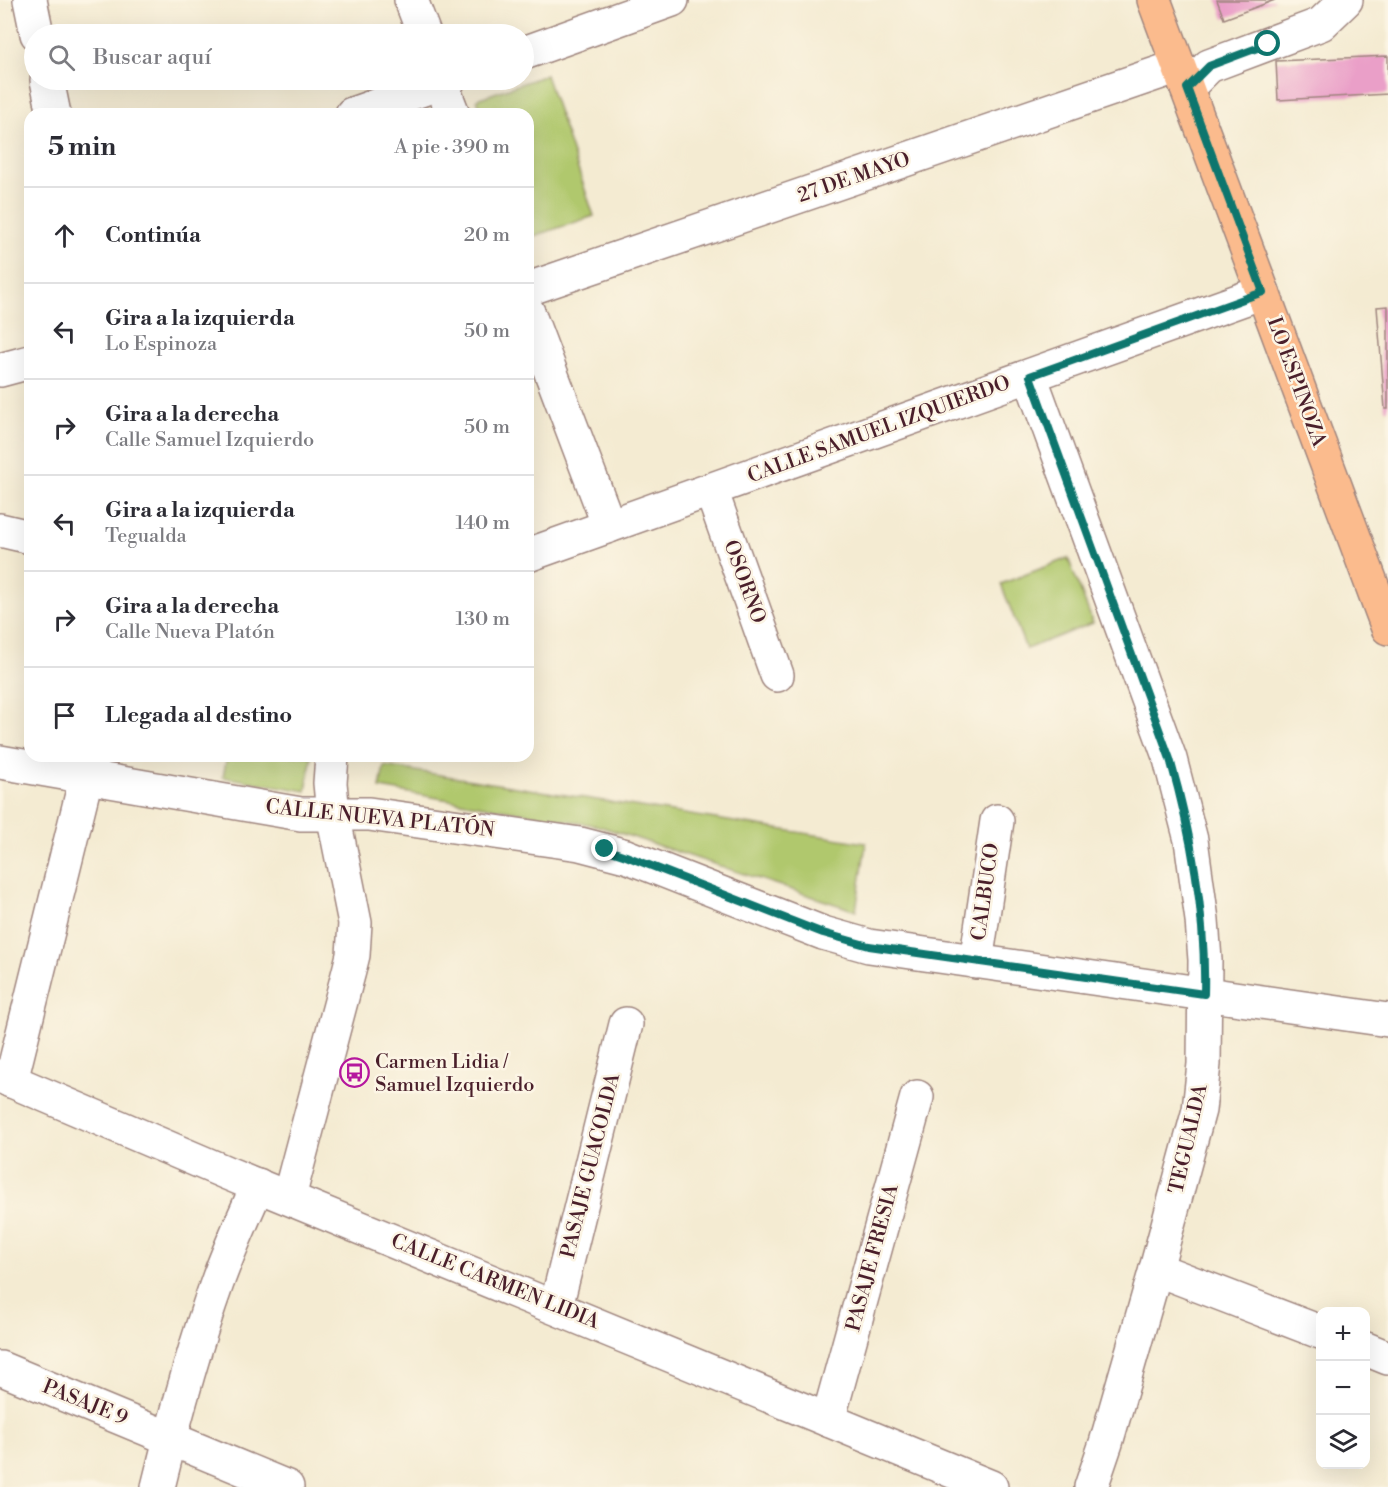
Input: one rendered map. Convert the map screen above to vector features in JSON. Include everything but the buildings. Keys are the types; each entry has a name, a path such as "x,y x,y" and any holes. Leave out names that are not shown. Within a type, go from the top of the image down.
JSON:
{"main road":[{"name":"LO ESPINOZA","path":"1154,0 1388,628"}],"street":[{"path":"30,0 35,24"},
{"path":"411,0 420,24"},
{"path":"534,49 672,0"},
{"path":"1183,77 1321,24 1346,0"},
{"name":"27 DE MAYO","path":"534,287 1183,77"},
{"path":"49,90 53,108"},
{"path":"368,108 417,90"},
{"path":"447,90 451,108"},
{"name":"CALLE SAMUEL IZQUIERDO","path":"534,553 1263,292"},
{"path":"534,328 609,526"},
{"path":"0,370 24,364"},
{"name":"TEGUALDA","path":"1030,376 1170,759 1191,840 1205,960 1204,1064 1199,1110 1156,1269 1106,1443 1091,1487"},
{"name":"OSORNO","path":"711,490 777,675"},
{"path":"0,530 24,536"},
{"name":"CALLE NUEVA PLATÓN","path":"0,762 301,813 369,814 580,844 626,856 846,940 892,950 1388,1020"},
{"path":"289,1197 353,955 355,923 333,814 330,783 332,762"},
{"path":"6,1079 86,778"},
{"name":"CALBUCO","path":"976,962 997,821"},
{"name":"PASAJE GUACOLDA","path":"556,1307 626,1024"},
{"name":"CALLE CARMEN LIDIA","path":"6,1079 991,1487"},
{"name":"PASAJE FRESIA","path":"828,1420 917,1096"},
{"path":"158,1487 190,1365 217,1281 258,1185"},
{"path":"1156,1269 1316,1330"},
{"path":"1370,1351 1388,1358"},
{"name":"PASAJE 9","path":"0,1368 287,1487"}],"green space":[{"path":"546,75 594,216 534,236 534,108 480,108 477,99 503,90 534,90 534,79"},
{"path":"1068,558 1093,623 1026,649 1001,584"},
{"path":"226,762 311,762 306,791 223,777"},
{"path":"384,766 866,843 856,911 599,826 380,788"}],"place":[{"name":"Carmen Lidia / Samuel Izquierdo","path":"354,1073"}],"route":[{"path":"605,849 823,933 869,946 1204,994 1205,960 1202,920 1191,840 1182,800 1170,759 1030,376 1263,292 1187,88 1209,66 1268,44"}]}
